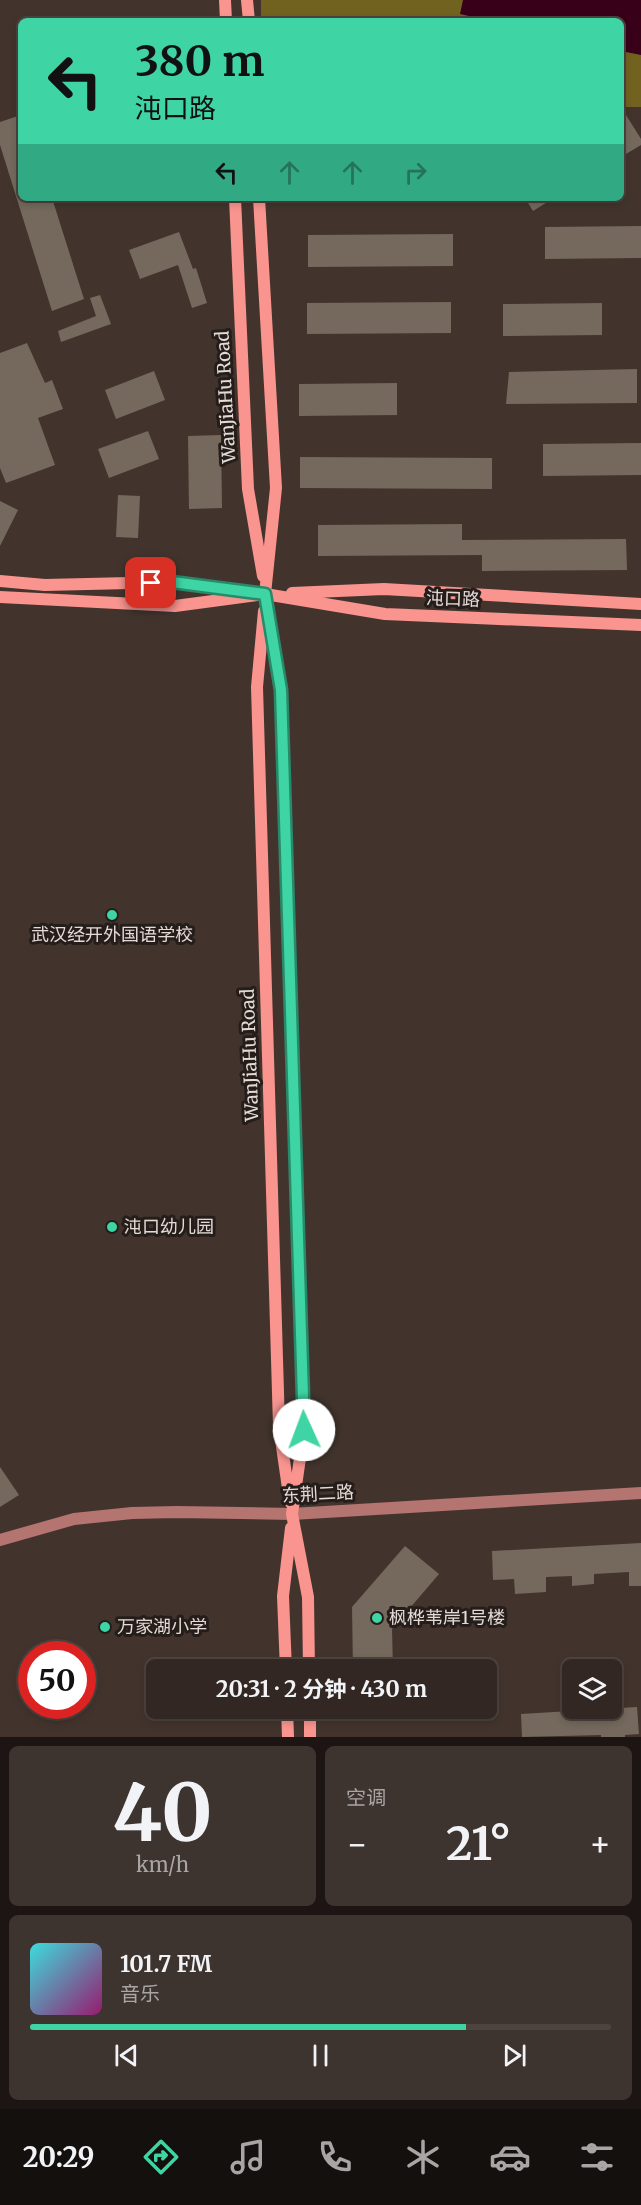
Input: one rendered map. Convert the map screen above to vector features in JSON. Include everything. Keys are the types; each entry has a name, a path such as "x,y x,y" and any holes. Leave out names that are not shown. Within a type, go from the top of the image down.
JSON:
{"main road":[{"path":"225,0 226,18"},
{"path":"247,0 249,18"},
{"name":"WanJiaHu Road","path":"235,201 248,489 281,690 304,1430 283,1596 286,1659"},
{"name":"WanJiaHu Road","path":"259,201 276,488 257,687 279,1426 292,1514 308,1597 309,1659"},
{"name":"沌口路","path":"0,581 45,585 172,582 265,594 385,614 641,625"},
{"name":"沌口路","path":"4,597 175,606 265,594 384,590 641,604"},
{"path":"287,1719 288,1737"},
{"path":"310,1719 310,1737"}],"street":[{"path":"0,575 14,582 4,597"},
{"name":"东荆二路","path":"0,1540 74,1519 132,1513 292,1514 641,1493"}],"shaded area":[{"path":"261,0 641,0 641,107 624,107 624,18 261,18"},
{"path":"463,0 641,0 641,55 624,52 624,18 478,18 460,14"}],"building":[{"path":"624,112 641,139 641,145 624,155"},
{"path":"18,116 18,201 53,201 84,299 52,311 0,145 0,122"},
{"path":"527,201 549,201 533,211"},
{"path":"641,226 641,258 545,259 545,227"},
{"path":"179,232 193,269 196,268 207,303 192,308 178,265 140,279 129,250"},
{"path":"453,234 453,266 308,267 308,235"},
{"path":"100,295 111,324 61,342 58,331 96,316 90,298"},
{"path":"451,302 451,333 307,334 307,303"},
{"path":"602,303 602,335 503,336 503,304"},
{"path":"27,343 45,383 52,380 63,409 38,418 55,465 6,483 0,468 0,353"},
{"path":"637,369 637,403 506,404 509,372"},
{"path":"154,371 165,400 116,419 105,390"},
{"path":"397,383 397,415 299,416 299,384"},
{"path":"148,431 159,459 109,478 98,449"},
{"path":"221,435 222,508 189,509 188,436"},
{"path":"641,443 641,475 543,476 543,444"},
{"path":"300,457 492,458 492,489 300,488"},
{"path":"118,495 140,496 138,538 116,537"},
{"path":"0,501 18,510 0,546"},
{"path":"462,524 462,540 626,539 627,570 482,571 482,555 318,556 318,525"},
{"path":"0,1467 19,1495 0,1507"},
{"path":"641,1543 641,1586 629,1586 629,1572 594,1574 594,1584 572,1586 572,1576 546,1577 546,1592 515,1594 514,1579 493,1580 492,1551"},
{"name":"枫桦苇岸1号楼","path":"405,1546 439,1574 392,1629 393,1659 353,1659 352,1607"},
{"path":"637,1707 639,1734 625,1735 625,1737 601,1737 601,1735 522,1737 521,1714 562,1712 562,1719 622,1719 622,1708"}],"place":[{"name":"武汉经开外国语学校","path":"112,915"},
{"name":"沌口幼儿园","path":"112,1227"},
{"name":"枫桦苇岸1号楼","path":"377,1618"},
{"name":"万家湖小学","path":"105,1627"}],"route":[{"path":"151,583 172,582 265,594 281,690 304,1430"}]}
